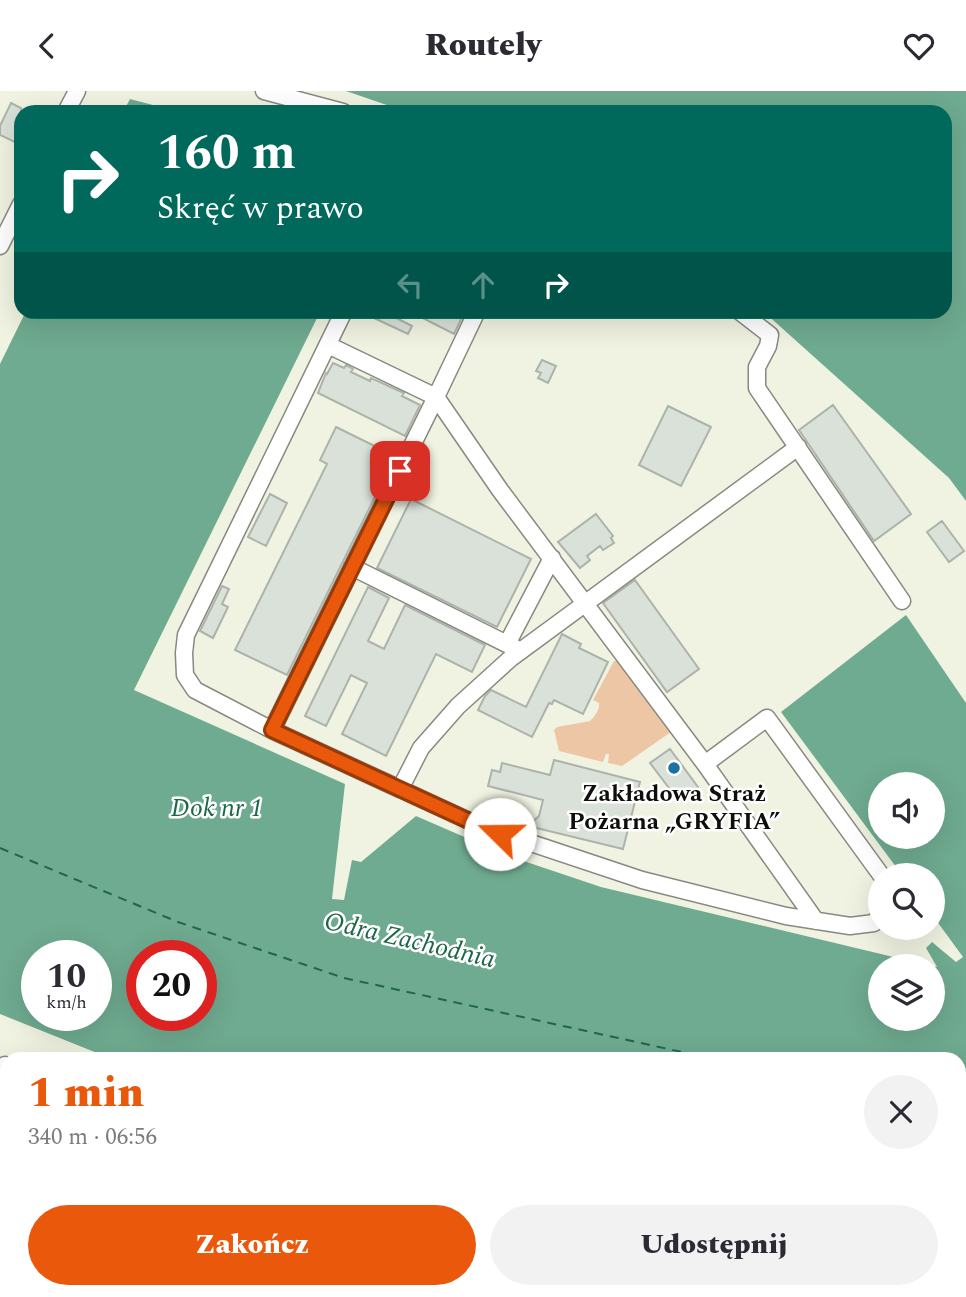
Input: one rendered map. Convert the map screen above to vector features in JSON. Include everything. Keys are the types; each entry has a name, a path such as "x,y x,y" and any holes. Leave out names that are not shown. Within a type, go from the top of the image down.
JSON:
{"lane":[{"path":"264,91 317,105"},
{"path":"0,246 14,218"},
{"path":"341,319 186,635 185,675 195,690 272,730 480,826 541,848 642,880 786,916 850,926 868,924"},
{"path":"272,730 473,319"},
{"path":"750,319 770,335 768,346 757,367 757,388 902,601"},
{"path":"328,345 436,397 500,490 705,764 816,921"},
{"path":"400,789 421,748 514,647 586,603 797,447"},
{"path":"514,647 552,558"},
{"path":"352,567 514,647"},
{"path":"705,764 767,718 872,863"}],"shaded area":[{"path":"0,91 346,91 387,105 154,105 130,99 127,105 14,105 14,319 22,319 0,364"},
{"path":"317,319 772,319 949,478 966,501 966,703 906,616 781,712 868,829 868,849 883,849 893,863 868,863 868,940 945,940 945,932 963,957 956,962 945,957 945,954 926,948 930,954 880,954 601,887 506,855 416,816 361,862 344,901 332,899 345,784 134,690"},
{"path":"614,661 619,661 671,732 622,766 608,763 609,754 606,754 603,762 559,751 554,730 557,727 590,721 594,717 599,703 593,700"},
{"path":"0,934 21,946 21,1031 112,1031 112,1015 126,1015 126,1031 191,1031 256,1052 0,1052"}],"water":[{"path":"346,91 966,91 966,501 949,478 772,319 952,319 952,105 387,105"},
{"path":"130,99 153,105 127,105"},
{"path":"22,319 317,319 134,690 345,784 332,899 344,900 352,860 361,862 416,816 506,855 601,887 881,954 868,954 868,1031 945,1031 945,954 929,954 926,948 932,942 956,962 963,957 945,932 945,863 893,863 883,849 945,849 945,772 868,772 868,829 781,712 906,615 966,703 966,1052 95,1052 42,1031 112,1031 112,940 21,940 21,1022 0,1014 0,364"}],"building":[{"path":"11,103 15,105 14,142 0,135 0,126"},
{"path":"376,319 398,319 412,326 408,334"},
{"path":"425,319 461,319 454,334"},
{"path":"542,360 556,366 548,383 538,378 541,373 536,371"},
{"path":"333,363 344,368 346,365 353,369 351,372 404,393 402,396 420,405 405,436 318,393"},
{"path":"833,405 911,514 874,541 799,430"},
{"path":"668,406 711,427 681,486 639,465"},
{"path":"336,427 395,456 287,675 235,650 327,464 320,460"},
{"path":"270,494 287,503 266,546 248,537"},
{"path":"411,499 531,559 497,627 377,568"},
{"path":"596,514 613,536 611,538 614,543 603,550 600,546 587,556 590,560 580,568 558,542"},
{"path":"942,521 964,551 949,562 927,532"},
{"path":"635,580 699,669 667,692 603,603"},
{"path":"222,586 229,589 222,604 228,607 213,638 200,631"},
{"path":"368,587 389,598 368,641 384,649 405,605 485,645 472,672 436,654 386,756 342,734 367,683 351,675 326,726 305,716"},
{"path":"562,634 581,644 579,648 608,662 583,714 554,700 552,704 549,703 532,737 478,710 491,690 526,707"},
{"path":"670,749 698,787 679,801 650,763"},
{"path":"554,760 640,782 623,849 528,826 539,816 543,800 488,786 492,770 500,772 502,763 550,775"}],"ferry route":[{"path":"0,848 178,922 344,978 682,1052"}],"place":[{"name":"Zakładowa Straż Pożarna „GRYFIA”","path":"674,768"}],"route":[{"path":"400,471 272,730 500,834"}],"water label":[{"name":"Dok nr 1","path":"217,807"},
{"name":"Odra Zachodnia","path":"410,939"}]}
